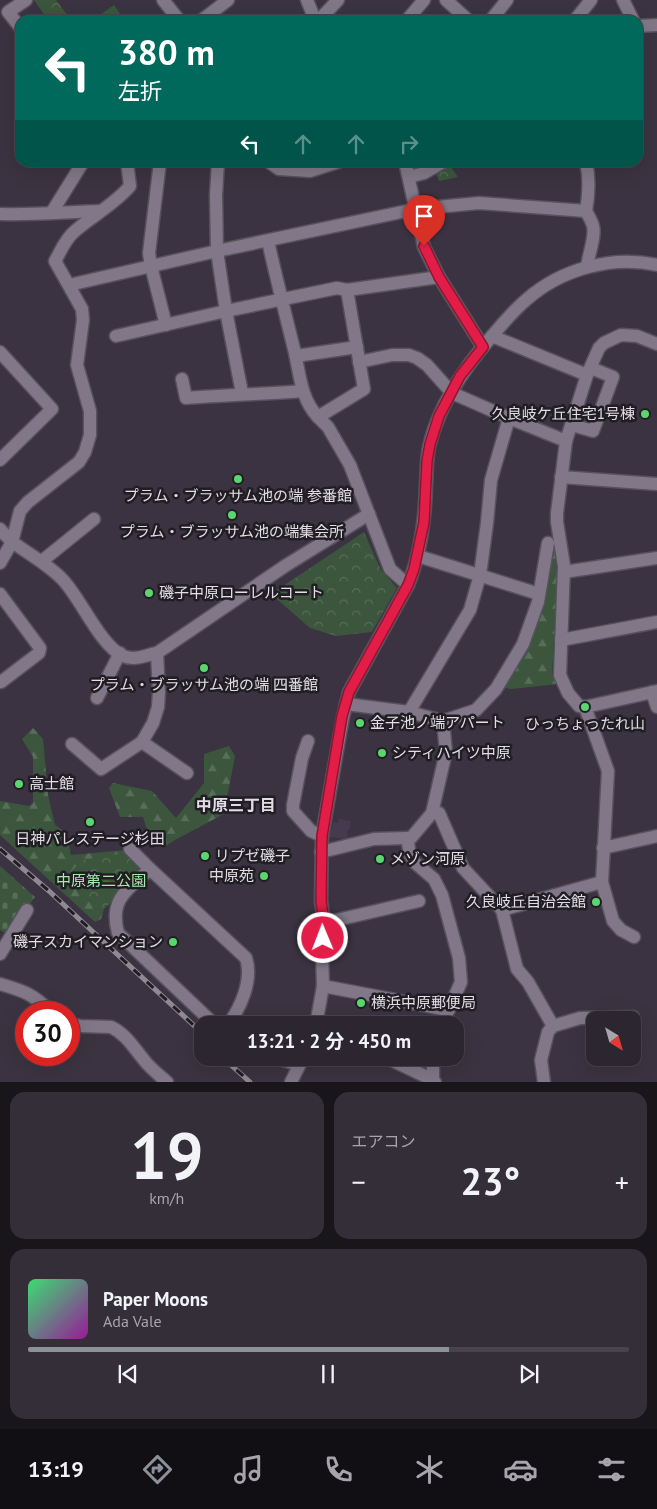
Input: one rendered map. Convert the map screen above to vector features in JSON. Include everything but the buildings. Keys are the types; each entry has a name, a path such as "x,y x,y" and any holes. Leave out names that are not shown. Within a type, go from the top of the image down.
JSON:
{"street":[{"path":"15,21 8,12 26,0"},
{"path":"163,0 175,15"},
{"path":"208,15 228,0"},
{"path":"307,0 314,15"},
{"path":"322,15 338,0"},
{"path":"411,15 424,0"},
{"path":"446,0 462,15"},
{"path":"495,15 507,0"},
{"path":"579,15 591,0"},
{"path":"623,0 630,15"},
{"path":"643,26 657,25"},
{"path":"52,212 80,167"},
{"path":"0,563 12,542 20,511 28,502 79,462 85,452 90,436 90,411 77,365 82,309 69,285 54,264 65,242 74,232 94,218 130,186 128,167"},
{"path":"159,167 149,253 166,325"},
{"path":"218,167 217,251 226,311 242,393"},
{"path":"276,167 279,169 310,171 322,167"},
{"path":"406,167 424,246 439,277 483,347"},
{"path":"409,177 424,174 435,167"},
{"path":"587,267 593,238 593,227 586,211 589,192 588,167"},
{"path":"69,285 217,251 416,209 479,204 586,211"},
{"path":"0,214 21,215 100,211"},
{"path":"268,241 303,391 311,409 328,427 350,465 390,569 408,585"},
{"path":"318,1016 323,986 322,952 324,923 321,901 321,852 333,766 349,692 408,585 418,556 424,522 427,461 439,416 460,376 511,313 538,290 562,276 587,267 614,261 644,262 657,265"},
{"path":"116,336 336,288 347,290 439,277"},
{"path":"318,417 364,389 347,290"},
{"path":"492,336 589,372 614,378 594,431 572,425"},
{"path":"657,344 637,336 621,336 604,343 599,348 566,441 557,522 564,572 560,675 568,693 578,706 586,707 654,692 657,707"},
{"path":"296,356 356,347"},
{"path":"0,352 52,409 3,451"},
{"path":"359,362 392,355 417,358 428,366 452,393 566,441"},
{"path":"182,379 186,398 242,393 258,394 303,391"},
{"path":"409,712 470,610 480,575 491,480 509,418"},
{"path":"561,477 657,484"},
{"path":"0,529 12,542 42,561 64,581 106,641 123,656 133,658 157,653 285,566 369,514"},
{"path":"42,561 94,519"},
{"path":"346,704 409,712 443,721 476,710 496,689 523,644 538,602 548,543"},
{"path":"418,556 539,594"},
{"path":"564,572 657,558"},
{"path":"0,594 40,648 39,653 0,681"},
{"path":"562,640 657,622"},
{"path":"97,698 120,653"},
{"path":"72,744 101,769 142,742 153,723 158,707 157,653"},
{"path":"586,707 608,771 602,882 613,921 621,930 634,937"},
{"path":"321,852 374,839 411,838 432,813 446,752 443,721"},
{"path":"308,741 302,758 293,811 311,831 322,836"},
{"path":"142,742 187,773"},
{"path":"439,813 462,868 502,910 517,969 528,982 553,1026"},
{"path":"603,848 657,836"},
{"path":"407,838 410,854 414,862 434,878 438,886 459,958 461,982 446,1016"},
{"path":"130,849 246,958 249,973 242,1001 235,1016"},
{"path":"150,869 124,893 119,901 115,918 118,933 206,1016"},
{"path":"502,910 602,882"},
{"path":"324,923 419,901"},
{"path":"0,954 27,910"},
{"path":"0,984 28,993 39,1001"},
{"path":"323,986 448,1010"},
{"path":"544,1082 541,1060 548,1032 553,1026 586,1018"},
{"path":"80,1026 114,1028 126,1037 143,1059 164,1080"},
{"path":"291,1082 299,1066"},
{"path":"403,1066 434,1081 433,1066"}],"shaded area":[{"path":"339,819 351,821 347,839 329,837 333,822 338,823"}],"green space":[{"path":"34,0 56,0 67,15 44,15"},
{"path":"114,5 121,15 100,15"},
{"path":"442,167 451,167 458,177 439,181 435,171"},
{"path":"364,532 381,570 397,588 372,632 336,636 310,628 271,594"},
{"path":"553,532 557,575 552,674 558,684 511,689 500,687 543,598"},
{"path":"33,728 43,739 48,795 55,825 64,834 71,855 126,850 141,863 106,902 101,919 95,922 0,835 0,801 29,806 33,803 33,757 22,739"},
{"path":"229,746 235,756 224,814 162,848 151,842 143,817 120,817 109,788 113,783 152,791 176,818 204,783 204,754"},
{"name":"中原第二公園","path":"125,853 144,870 101,912 64,879 82,860"},
{"path":"0,866 35,897 7,934 0,930"}],"railway":[{"path":"0,849 49,891 194,1026"},
{"path":"232,1066 250,1082"}],"place":[{"name":"久良岐ケ丘住宅1号棟","path":"645,414"},
{"name":"プラム・ブラッサム池の端 参番館","path":"238,479"},
{"name":"プラム・ブラッサム池の端集会所","path":"232,515"},
{"name":"磯子中原ローレルコート","path":"149,593"},
{"name":"プラム・ブラッサム池の端 四番館","path":"204,668"},
{"name":"ひっちょったれ山","path":"585,707"},
{"name":"金子池ノ端アパート","path":"360,723"},
{"name":"シティハイツ中原","path":"382,753"},
{"name":"高士館","path":"19,784"},
{"name":"日神パレステージ杉田","path":"90,822"},
{"name":"リプゼ磯子","path":"205,856"},
{"name":"メゾン河原","path":"380,859"},
{"name":"中原苑","path":"264,876"},
{"name":"久良岐丘自治会館","path":"596,902"},
{"name":"磯子スカイマンション","path":"173,942"},
{"name":"横浜中原郵便局","path":"361,1003"}],"district":[{"name":"中原三丁目","path":"236,805"}],"route":[{"path":"323,938 324,923 321,901 322,836 342,716 349,692 408,585 414,569 424,522 427,461 439,416 460,376 483,347 439,277 424,246"}]}
